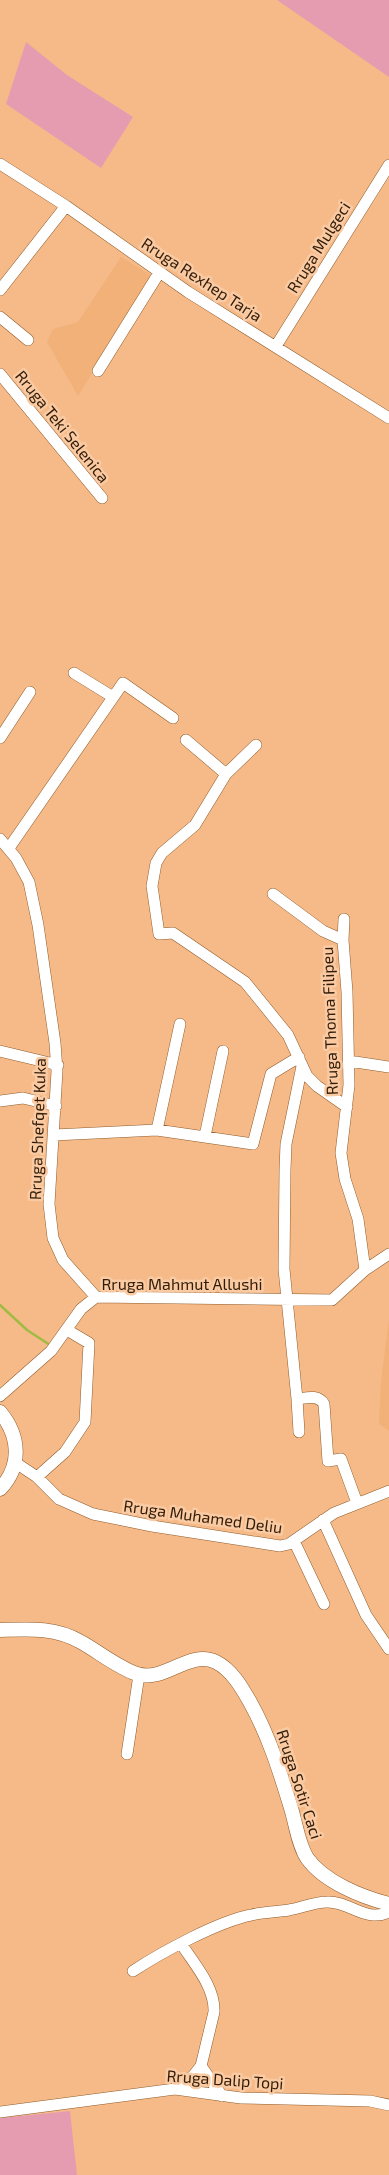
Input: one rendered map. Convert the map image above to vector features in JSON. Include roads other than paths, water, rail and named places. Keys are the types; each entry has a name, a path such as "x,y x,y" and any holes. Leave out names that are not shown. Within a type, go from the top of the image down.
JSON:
{"main road":[{"path":"0,1412 14,1439 16,1463 9,1478 0,1489"},
{"path":"0,1630 39,1630 63,1634 138,1675"},
{"name":"Rruga Sotir Caci","path":"138,1675 158,1675 202,1659 215,1662 226,1669 246,1694 264,1731 278,1766 300,1842 307,1858 335,1881 389,1904"}],"street":[{"name":"Rruga Rexhep Tarja","path":"0,164 66,206 159,273 389,418"},
{"name":"Rruga Mulgeci","path":"276,346 389,165"},
{"path":"0,290 66,206"},
{"path":"98,371 159,273"},
{"path":"0,317 28,340"},
{"name":"Rruga Teki Selenica","path":"0,374 102,498"},
{"path":"74,673 113,697"},
{"path":"9,848 123,683 173,718"},
{"path":"0,738 30,692"},
{"path":"186,740 226,774"},
{"path":"256,745 226,774 195,825 162,853 156,863 152,886 159,934 173,933 245,982 288,1034 300,1062 317,1086 347,1107"},
{"name":"Rruga Shefqet Kuka","path":"0,839 24,869 34,902 58,1065 49,1204 53,1238 63,1260 96,1297"},
{"path":"273,894 323,931 343,940"},
{"name":"Rruga Thoma Filipeu","path":"344,919 343,940 349,1061 342,1153 343,1166 358,1218 365,1270"},
{"path":"157,1130 180,1024"},
{"path":"0,1051 58,1065"},
{"path":"205,1136 223,1051"},
{"path":"349,1061 389,1067"},
{"path":"54,1134 157,1130 253,1144 270,1074 300,1062"},
{"path":"299,1432 287,1299 284,1239 286,1144 300,1062"},
{"path":"0,1101 23,1098 56,1106"},
{"name":"Rruga Mahmut Allushi","path":"0,1396 55,1346 81,1309 96,1297 332,1300 365,1270 389,1254"},
{"path":"37,1477 65,1452 87,1416 89,1343 67,1330"},
{"path":"297,1398 316,1397 324,1404 328,1461 341,1460 357,1503"},
{"name":"Rruga Muhamed Deliu","path":"16,1463 37,1477 59,1499 107,1517 280,1546 294,1541 323,1520 357,1503 389,1491"},
{"path":"323,1520 366,1615 389,1650"},
{"path":"294,1541 324,1604"},
{"path":"127,1754 138,1675"},
{"path":"133,1971 234,1919 326,1902 340,1904 370,1916 380,1916 389,1912"},
{"path":"175,2089 193,2076 201,2066 212,2027 214,2004 208,1986 182,1945"},
{"path":"201,2066 222,2096"},
{"name":"Rruga Dalip Topi","path":"0,2112 175,2089 222,2096 377,2101 389,2105"}],"waterway":[{"path":"0,1305 27,1330 50,1345"}]}
